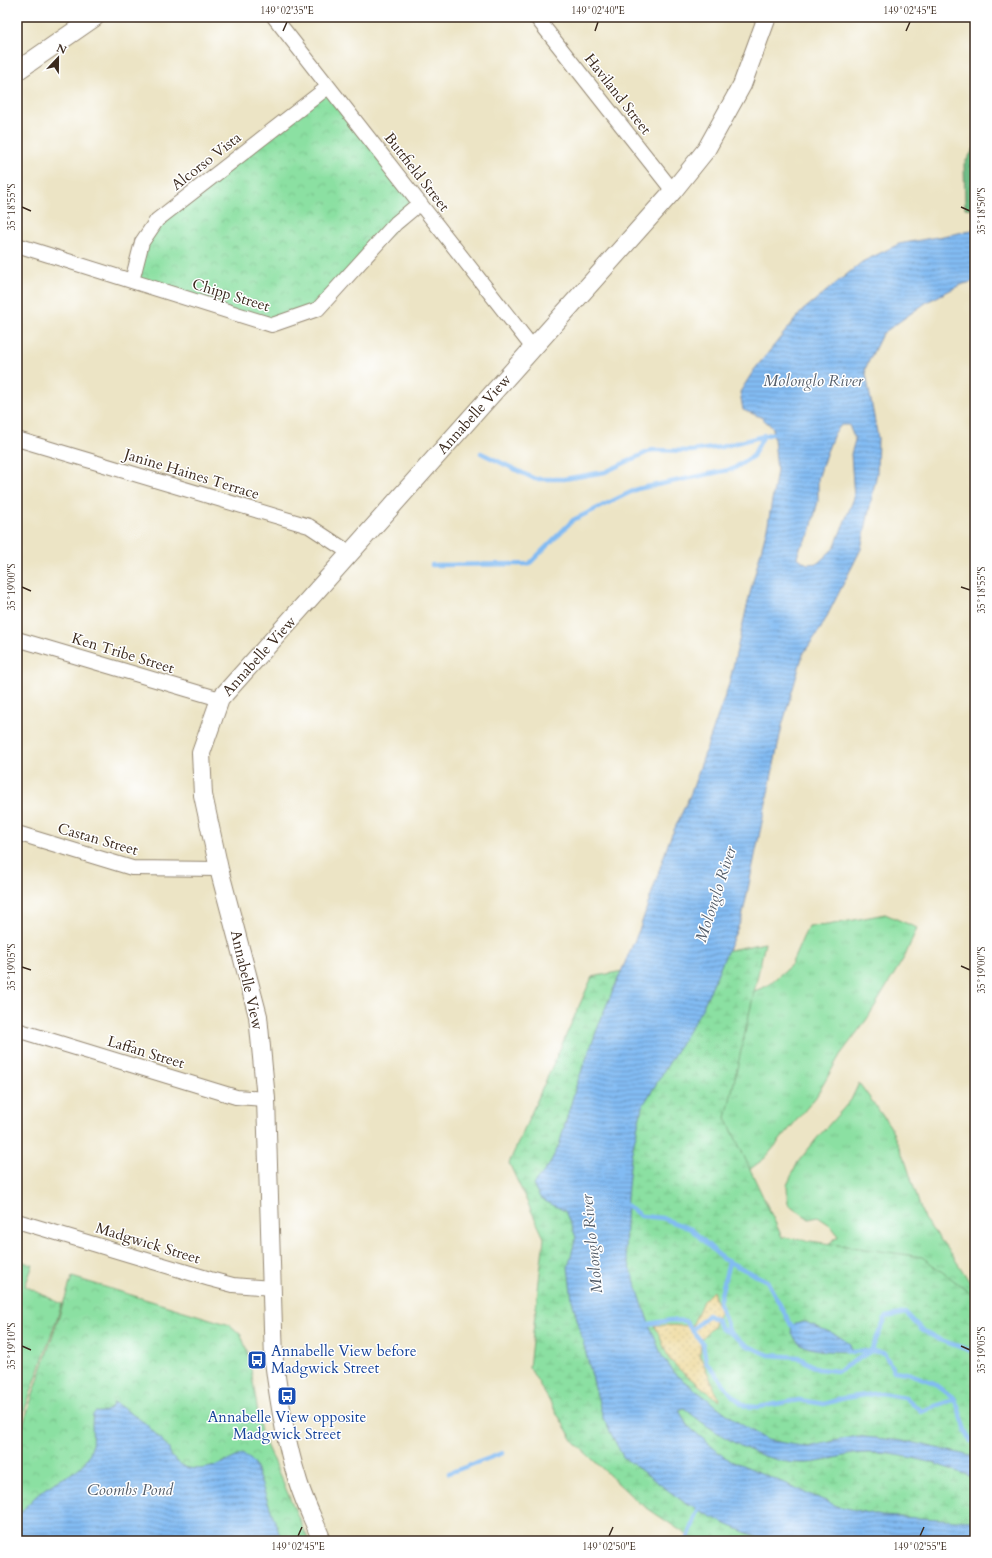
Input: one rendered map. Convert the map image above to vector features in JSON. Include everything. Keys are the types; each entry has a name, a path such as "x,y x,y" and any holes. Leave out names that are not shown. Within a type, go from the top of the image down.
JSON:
{"street":[{"path":"17,71 95,17"},
{"name":"Buttfield Street","path":"274,17 533,348"},
{"name":"Haviland Street","path":"536,17 673,191"},
{"name":"Annabelle View","path":"322,1541 297,1480 283,1426 274,1361 266,1099 258,1016 219,869 203,795 201,753 220,699 673,191 706,150 742,86 767,17"},
{"name":"Alcorso Vista","path":"132,281 142,242 157,220 328,86"},
{"name":"Chipp Street","path":"17,245 272,325 318,309 396,223 420,203"},
{"name":"Janine Haines Terrace","path":"17,439 309,526 350,554"},
{"name":"Ken Tribe Street","path":"17,639 220,699"},
{"name":"Castan Street","path":"17,833 132,868 219,869"},
{"name":"Laffan Street","path":"17,1030 236,1097 266,1099"},
{"name":"Madgwick Street","path":"17,1221 210,1279 233,1285 272,1288"}],"green space":[{"path":"328,87 420,203 318,309 272,325 132,281 157,220"},
{"path":"975,147 975,209 965,208 964,164"},
{"path":"885,914 917,928 905,956 867,1019 840,1055 816,1097 765,1158 749,1170 661,1127 752,992 767,986 791,965 808,926 828,925"},
{"path":"765,943 726,1118 782,1237 922,1257 975,1296 975,1541 696,1541 638,1502 574,1442 529,1367 544,1238 509,1163 592,977"},
{"path":"859,1083 890,1126 906,1163 924,1219 951,1253 971,1284 975,1286 975,1376 828,1244 839,1236 830,1225 818,1217 809,1219 788,1204 787,1185 798,1162 851,1100"},
{"path":"17,1260 33,1265 25,1286 62,1304 17,1432"},
{"path":"72,1277 230,1325 241,1335 249,1356 261,1433 309,1541 17,1541 17,1443"}],"sand":[{"path":"713,1291 720,1309 713,1327 702,1338 701,1337 700,1356 720,1401 682,1372 669,1359 655,1325 692,1326 703,1301"}],"water":[{"name":"Molonglo River","path":"975,230 975,281 960,285 927,302 882,334 865,369 878,438 877,473 861,549 821,628 803,654 782,726 742,918 702,1009 642,1107 631,1156 627,1197 625,1252 649,1324 662,1356 676,1375 736,1421 767,1440 808,1447 856,1436 911,1442 975,1457 975,1478 926,1461 888,1454 862,1453 818,1462 785,1462 770,1458 739,1445 709,1427 684,1408 679,1410 687,1425 724,1457 837,1506 882,1516 975,1521 975,1541 766,1541 723,1523 681,1500 623,1457 603,1418 572,1300 568,1267 576,1237 565,1211 541,1199 533,1185 549,1165 559,1145 576,1086 604,1011 640,928 669,841 691,793 729,684 768,524 777,471 773,428 761,417 743,410 740,392 754,370 802,311 862,262 899,244","holes":["841,425 849,425 855,440 851,454 854,498 834,548 818,563 807,564 797,557 800,548 810,533 818,501 818,479 834,434"]},
{"path":"805,1322 837,1335 850,1344 852,1352 823,1351 805,1346 798,1341 793,1334 791,1325"},
{"name":"Coombs Pond","path":"114,1402 145,1423 169,1448 170,1456 185,1467 192,1469 207,1468 221,1464 242,1454 250,1459 254,1463 282,1541 17,1541 17,1522 21,1513 42,1491 75,1471 84,1463 92,1447 93,1415 95,1412 107,1410"}],"waterway":[{"path":"481,453 535,479 564,479 605,472 652,450 691,451 721,447 779,432"},
{"path":"432,565 529,564 573,520 637,489 733,469 753,456 764,435"},
{"path":"622,1202 641,1216 662,1218 691,1229 723,1259 767,1281 791,1325 796,1328"},
{"path":"729,1262 719,1303 730,1333 748,1346 769,1355 798,1357 818,1369 838,1371 871,1351 886,1317 906,1313 922,1330 940,1340 975,1352"},
{"path":"692,1330 708,1315 717,1320 720,1327 730,1333"},
{"path":"643,1325 671,1320 685,1321 703,1344 706,1362 733,1396 745,1406 758,1407 799,1400 824,1404 844,1398 881,1393 905,1397 921,1411 955,1399"},
{"path":"846,1350 852,1352 871,1351 884,1353 894,1371 908,1373 934,1383 955,1399 970,1441 975,1441"},
{"path":"449,1473 503,1453"},
{"path":"687,1541 700,1505"}],"place":[{"name":"Annabelle View before Madgwick Street","path":"257,1360"},
{"name":"Annabelle View opposite Madgwick Street","path":"287,1396"}]}
